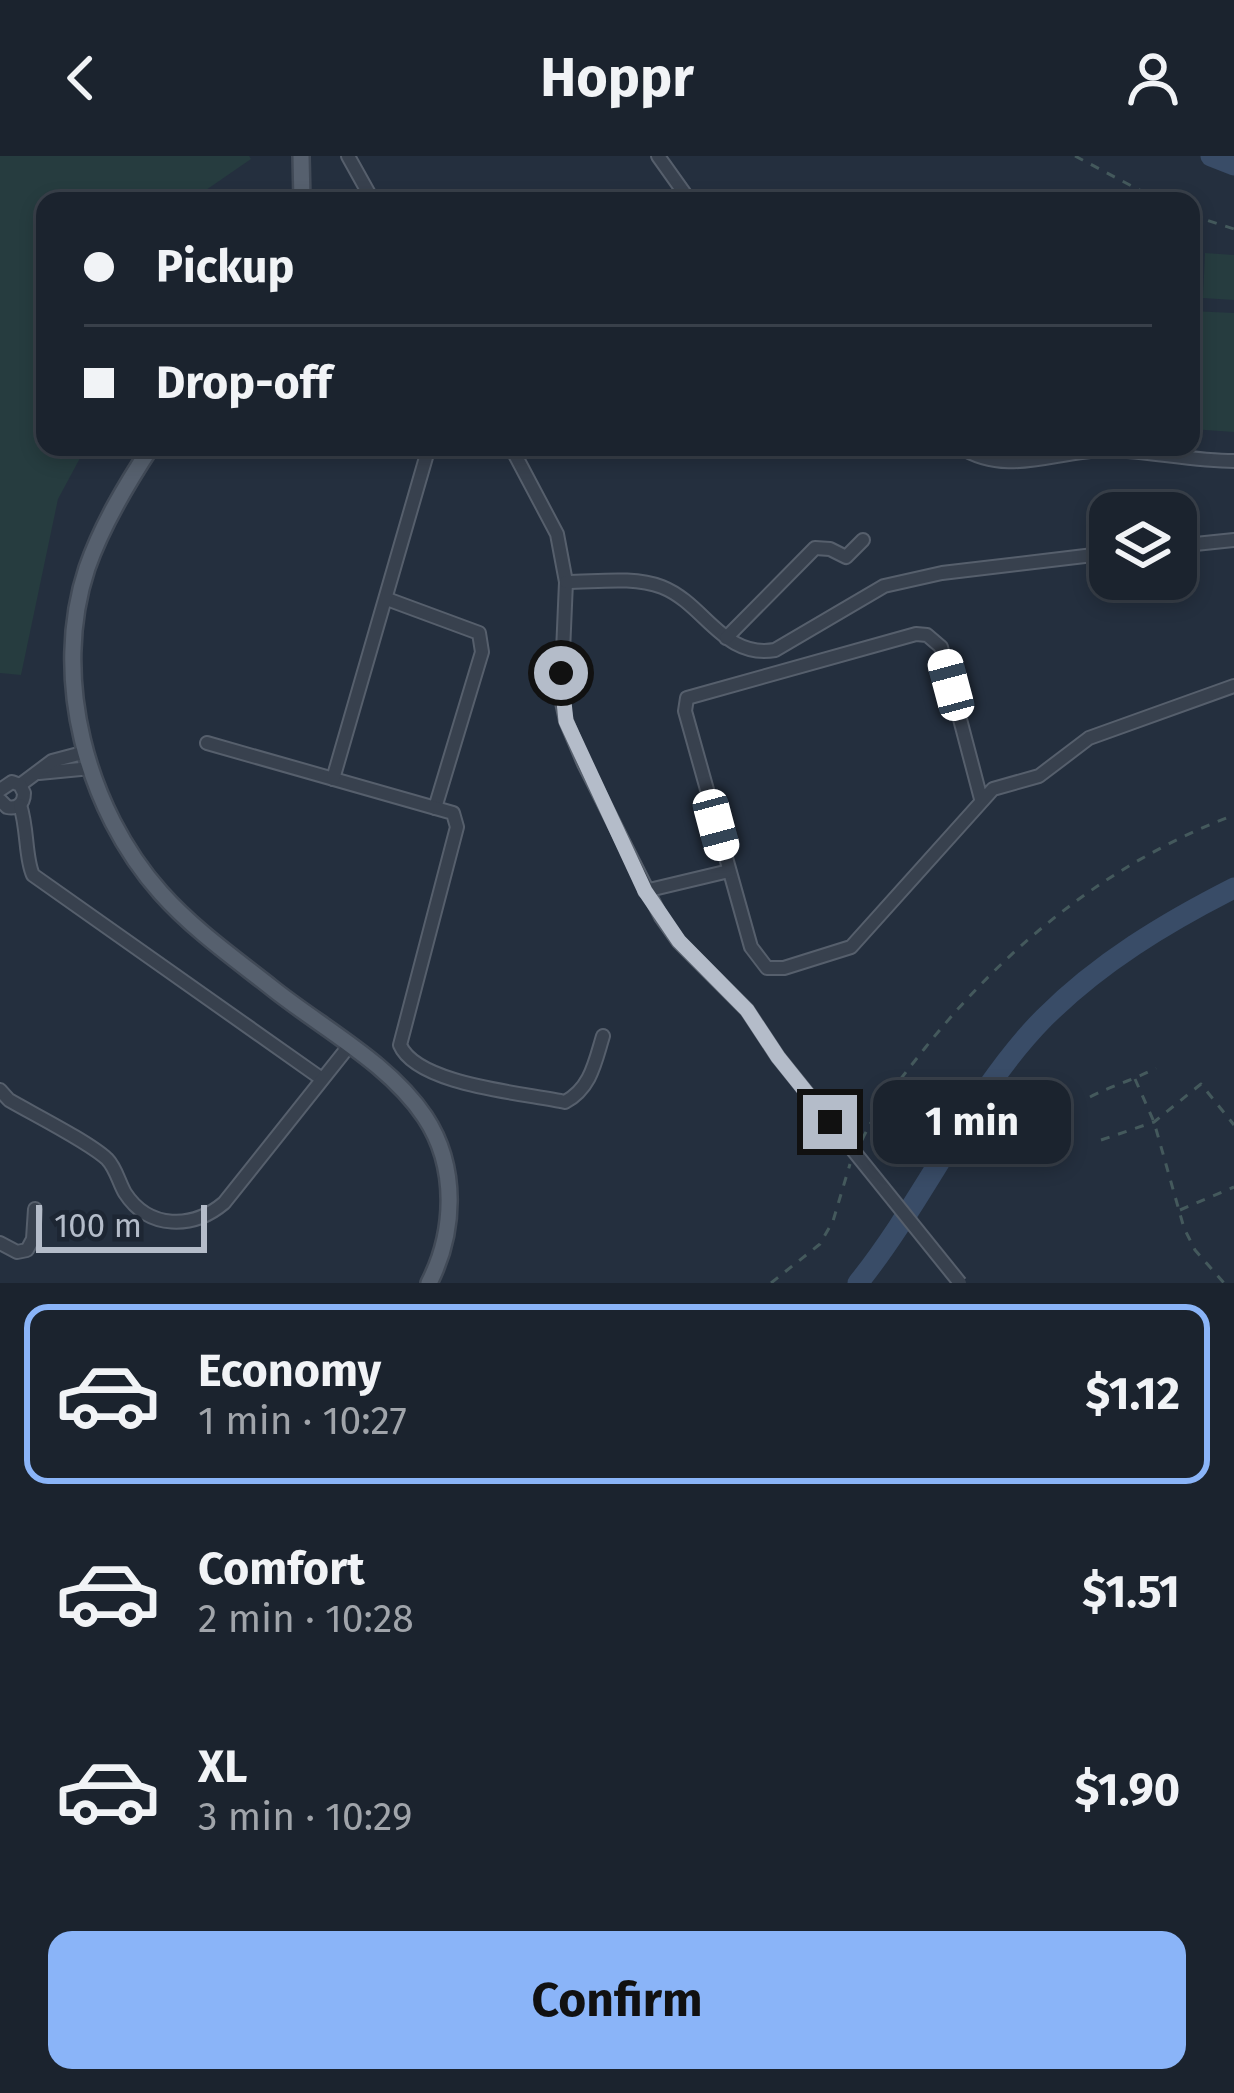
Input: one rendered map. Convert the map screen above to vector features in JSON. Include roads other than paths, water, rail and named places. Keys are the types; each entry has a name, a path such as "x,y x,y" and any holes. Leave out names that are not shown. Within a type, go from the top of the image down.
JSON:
{"main road":[{"path":"301,156 302,192"},
{"path":"146,456 103,528 80,592 74,670 88,760 102,803 161,893 211,940 405,1093 426,1119 441,1152 449,1214 446,1241 428,1283"}],"street":[{"path":"348,156 368,192"},
{"path":"658,156 684,192"},
{"path":"332,779 427,456"},
{"path":"516,456 557,534 566,582 561,651 566,721 645,891 679,941 747,1010 778,1057 960,1283"},
{"path":"974,456 1020,464 1070,456"},
{"path":"1176,456 1234,461"},
{"path":"726,638 815,548 852,556 863,540"},
{"path":"1197,544 1234,540"},
{"path":"566,582 660,586 748,652 775,650 884,586 964,570 1089,555"},
{"path":"387,599 482,638 482,652 435,808"},
{"path":"981,799 941,647 927,634 687,698 685,711 759,962 767,968 784,968 851,947 993,789 1039,776 1089,738 1234,686"},
{"path":"207,743 453,813 457,827 400,1045 403,1052 451,1080 565,1102 582,1091 590,1078 603,1036"},
{"path":"0,789 8,783 20,785 52,760 88,760"},
{"path":"20,785 33,875 322,1079"},
{"path":"0,800 7,807 20,805"},
{"path":"645,891 729,871"},
{"path":"0,1090 107,1160 127,1197 154,1216 178,1223 205,1219 224,1203 349,1046"},
{"path":"0,1243 17,1252 27,1250 33,1239 35,1209"}],"waterway":[{"path":"1211,156 1234,165"},
{"path":"858,1283 993,1079 1044,1018 1134,945 1234,888"}]}
